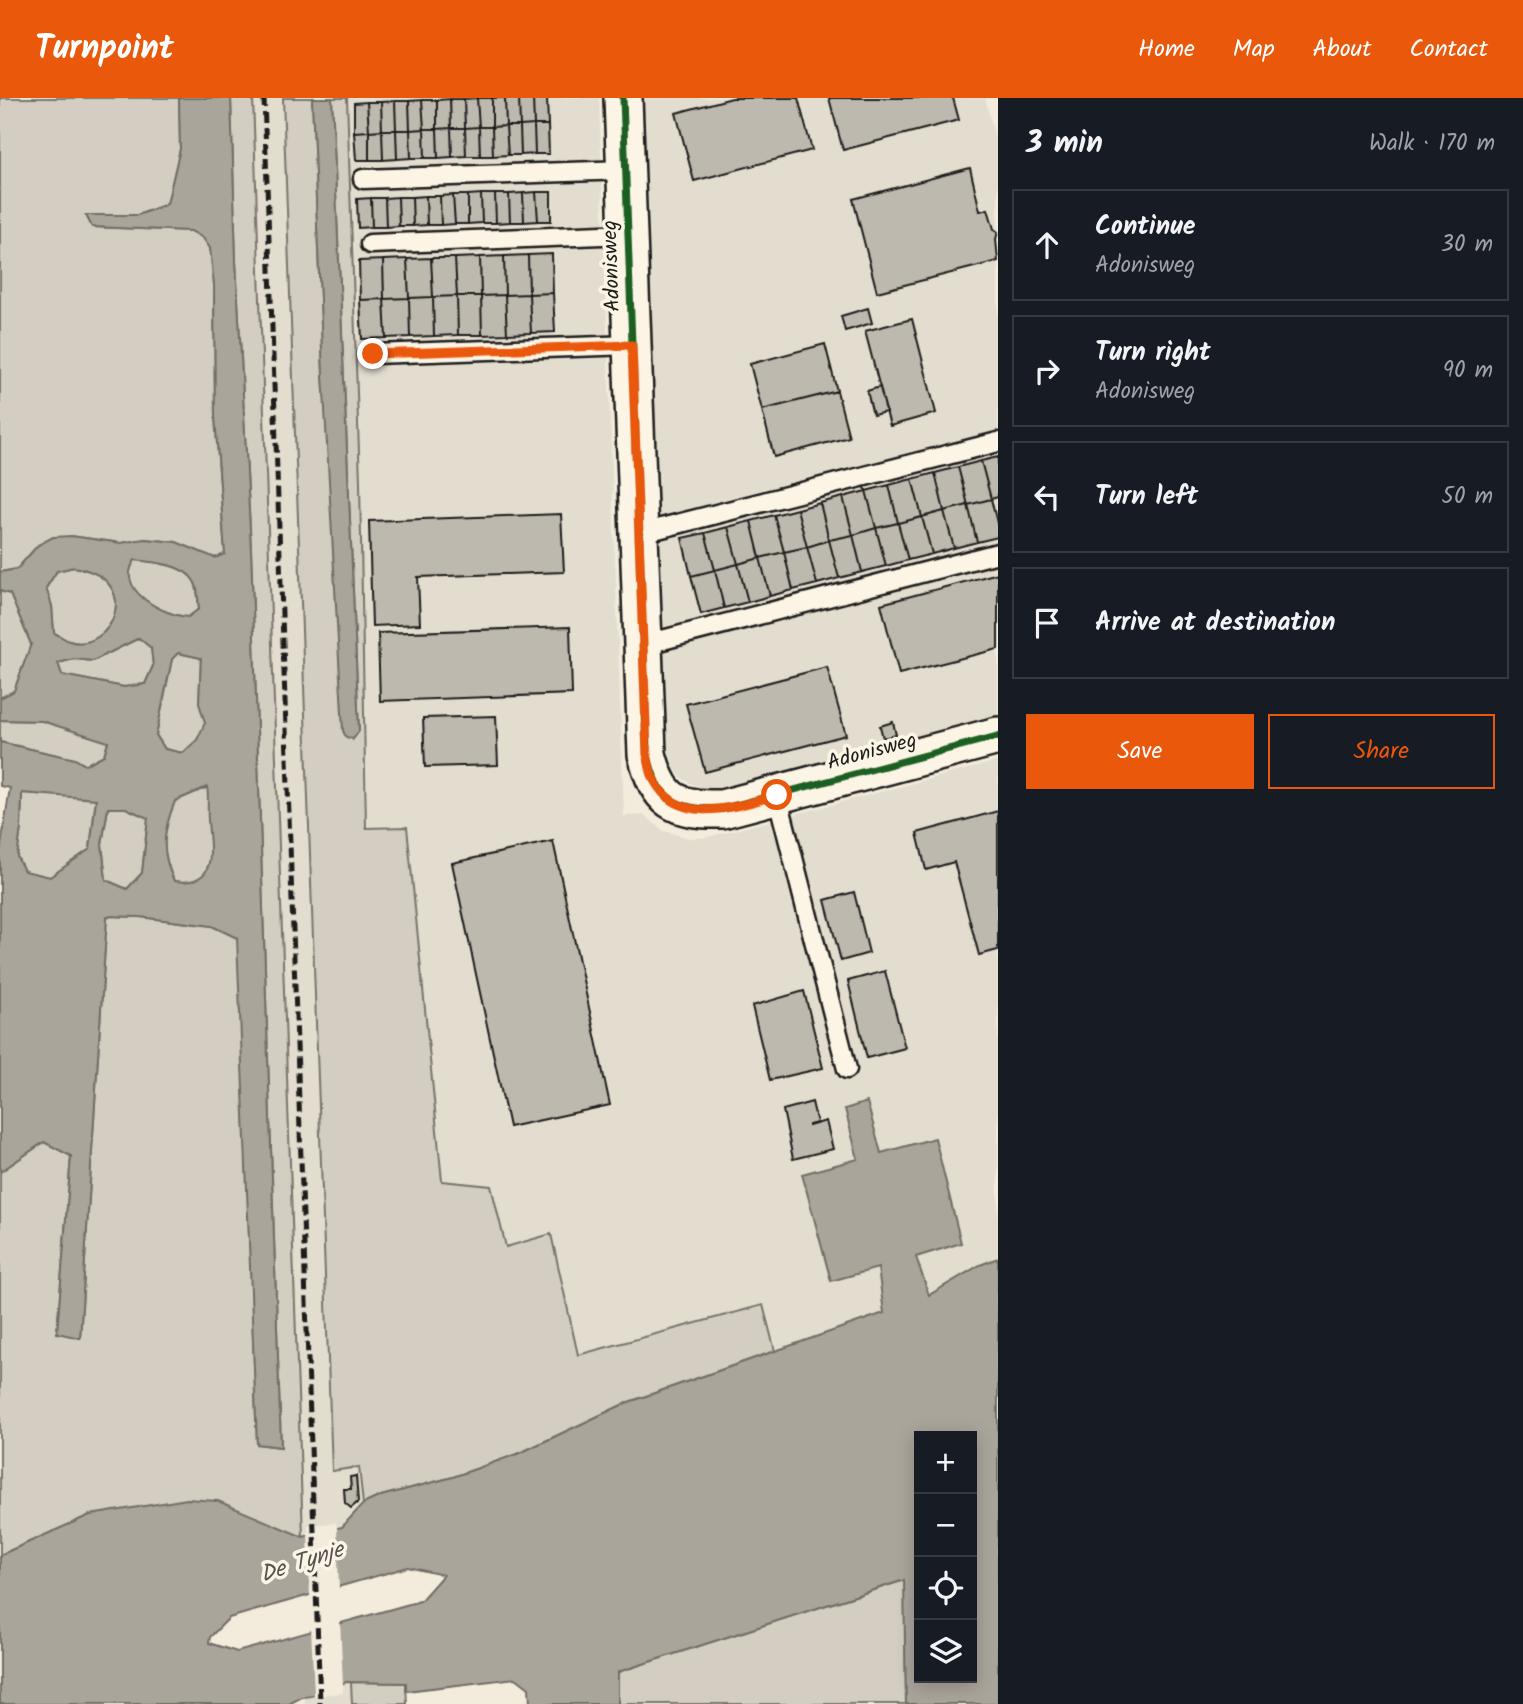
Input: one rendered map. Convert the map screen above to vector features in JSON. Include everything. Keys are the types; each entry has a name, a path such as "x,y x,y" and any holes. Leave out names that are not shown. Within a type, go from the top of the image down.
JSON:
{"street":[{"name":"Adonisweg","path":"623,98 647,754 653,779 665,796 682,806 701,810 722,809 998,736"}],"lane":[{"path":"363,179 626,170"},
{"path":"370,244 628,234"},
{"path":"373,354 632,345"},
{"path":"638,534 998,442"},
{"path":"643,645 998,553"},
{"path":"777,795 847,1069"}],"shaded area":[{"path":"0,98 179,98 180,149 167,204 138,215 86,215 92,227 191,231 203,238 210,248 214,285 215,416 225,554 215,558 176,542 145,539 121,543 71,536 38,545 17,569 0,572"},
{"path":"231,98 253,98 303,1537 285,1530 90,1515 0,1555 0,1172 44,1142 71,1156 57,1332 80,1338 107,916 140,917 212,926 238,938 257,1444 281,1447 251,549 236,261"},
{"path":"253,98 283,98 332,1470 359,1467 363,1504 342,1527 337,1528 336,1523 308,1525 308,1536 303,1537"},
{"path":"283,98 312,98 323,374 353,739 359,731 332,98 347,98 360,482 366,828 407,827 442,1181 491,1186 506,1247 551,1234 578,1355 763,1305 775,1351 626,1403 520,1453 453,1477 381,1496 363,1504 359,1467 332,1471"},
{"path":"347,98 599,98 624,816 644,815 664,831 689,838 704,838 998,761 998,1258 980,1265 929,1296 916,1257 961,1243 934,1138 881,1153 845,1109 858,1159 803,1174 831,1280 879,1268 884,1313 775,1351 763,1305 578,1356 551,1235 505,1247 442,1181 407,827 366,828 360,482"},
{"path":"638,98 985,98 998,149 998,721 729,791 714,791 693,785 675,773 669,764 664,755"},
{"path":"135,560 170,566 187,574 196,586 199,609 188,617 177,615 144,599 131,582 130,571"},
{"path":"74,567 96,574 110,586 116,599 115,614 108,627 98,637 84,642 69,641 54,633 52,606 46,588 57,571"},
{"path":"0,591 10,594 31,644 14,691 0,698"},
{"path":"139,638 151,648 153,666 145,684 124,687 62,675 58,663 74,659 93,661"},
{"path":"178,653 201,658 199,703 206,723 197,740 183,753 165,749 156,735 172,659"},
{"path":"0,720 42,721 108,741 104,755 85,765 74,759 0,742"},
{"path":"208,787 211,858 205,874 190,883 174,881 166,860 164,841 171,812 175,801"},
{"path":"22,793 96,798 90,849 50,877 24,871 17,857"},
{"path":"108,808 126,808 148,818 142,873 127,889 106,880 102,844"},
{"path":"905,1580 906,1704 618,1704 618,1672"},
{"path":"351,1682 352,1704 305,1704 305,1696 343,1693 343,1683"},
{"path":"351,1682 406,1683 407,1704 352,1704"}],"water":[{"path":"179,98 231,98 236,261 251,549 281,1447 257,1444 237,938 212,926 140,917 107,916 80,1338 57,1333 71,1156 44,1142 0,1172 0,852 10,788 0,786 0,742 75,759 85,765 104,755 108,742 42,721 0,720 0,698 14,691 31,644 10,594 0,591 0,572 17,569 38,545 53,537 71,536 121,543 145,539 176,542 215,558 225,554 215,416 214,284 210,248 203,238 191,231 92,227 86,215 138,215 167,204 180,149","holes":["135,560 176,567 189,575 196,584 199,609 188,617 155,606 136,591 130,571","74,567 96,574 110,586 116,599 115,614 98,637 84,642 69,641 54,633 52,606 46,588 57,571","139,638 151,648 153,666 145,684 124,687 62,675 58,663 74,659 93,661","178,653 201,658 199,703 205,723 197,740 183,753 165,749 156,735 172,659","207,787 210,855 205,873 199,878 174,881 165,850 175,801","22,793 96,799 90,849 50,877 24,871 17,857","108,808 126,808 148,818 142,873 127,889 106,880 102,844"]},
{"path":"312,98 332,98 359,731 353,739 346,737 343,731 323,374"},
{"name":"De Tynje","path":"867,1102 881,1153 935,1138 961,1243 916,1257 929,1295 980,1265 998,1258 998,1704 906,1704 904,1580 618,1672 618,1704 530,1704 529,1688 516,1678 406,1691 406,1683 346,1682 289,1704 0,1704 0,1555 90,1515 187,1499 218,1501 303,1537 342,1527 363,1504 381,1496 453,1477 520,1453 626,1403 884,1313 878,1268 831,1281 802,1174 858,1159 845,1109","holes":["408,1567 443,1575 420,1601 237,1652 209,1643 210,1637 229,1618"]}],"pier":[{"path":"337,1525 339,1590 310,1598 308,1532"},
{"path":"340,1619 343,1686 324,1695 314,1695 311,1627"}],"building":[{"path":"477,98 479,127 465,128 464,99"},
{"path":"477,98 492,98 492,127 479,127"},
{"path":"492,98 505,98 506,126 492,127"},
{"path":"505,98 519,98 520,126 506,126"},
{"path":"519,98 533,98 534,125 520,126"},
{"path":"533,98 547,98 548,125 534,125"},
{"path":"732,98 798,98 812,150 694,181 676,113"},
{"path":"829,98 953,98 959,120 843,150"},
{"path":"450,99 451,128 437,129 437,100"},
{"path":"450,99 464,99 465,128 451,128"},
{"path":"422,100 424,129 410,130 409,101"},
{"path":"422,100 437,100 437,129 424,129"},
{"path":"395,101 409,101 410,130 396,130"},
{"path":"395,101 396,130 382,130 381,102"},
{"path":"367,102 369,131 354,132 354,103"},
{"path":"367,102 381,102 382,130 369,131"},
{"path":"534,125 535,154 521,155 520,126"},
{"path":"534,125 548,125 549,154 535,154"},
{"path":"506,126 520,126 521,155 508,155"},
{"path":"506,126 508,155 493,156 492,127"},
{"path":"479,127 480,156 466,156 465,128"},
{"path":"479,127 492,127 493,156 480,156"},
{"path":"451,128 452,157 438,158 437,129"},
{"path":"451,128 465,128 466,156 452,157"},
{"path":"424,129 425,158 411,158 410,130"},
{"path":"424,129 437,129 438,158 425,158"},
{"path":"382,130 396,130 397,159 383,160"},
{"path":"382,130 383,160 369,160 369,131"},
{"path":"396,130 410,130 411,158 397,159"},
{"path":"369,131 369,160 356,160 354,132"},
{"path":"970,168 980,211 988,209 994,229 998,232 998,261 877,292 853,199"},
{"path":"536,192 538,221 524,222 523,193"},
{"path":"536,192 551,192 551,221 538,221"},
{"path":"523,193 524,222 510,222 509,194"},
{"path":"481,194 495,194 496,223 482,223"},
{"path":"481,194 482,223 468,224 468,195"},
{"path":"495,194 509,194 510,222 496,223"},
{"path":"453,195 468,195 468,224 455,224"},
{"path":"453,195 455,224 441,225 440,196"},
{"path":"426,196 440,196 441,225 427,225"},
{"path":"426,196 427,225 413,226 412,197"},
{"path":"398,197 399,226 386,227 385,198"},
{"path":"398,197 412,197 413,226 399,226"},
{"path":"371,198 385,198 386,227 372,227"},
{"path":"371,198 372,227 358,228 357,199"},
{"path":"552,254 553,293 529,294 528,255"},
{"path":"528,255 529,294 505,295 504,256"},
{"path":"504,256 505,295 481,296 480,257"},
{"path":"480,257 481,296 457,296 455,258"},
{"path":"431,258 455,258 457,296 433,297"},
{"path":"431,258 433,297 409,298 407,259"},
{"path":"407,259 409,298 384,299 383,260"},
{"path":"383,260 384,299 360,300 359,261"},
{"path":"553,293 555,332 531,333 529,294"},
{"path":"529,294 531,333 507,334 505,295"},
{"path":"505,295 507,334 482,335 481,296"},
{"path":"457,296 458,335 434,336 433,297"},
{"path":"457,296 481,296 482,335 458,335"},
{"path":"433,297 434,336 410,337 409,298"},
{"path":"409,298 410,337 386,338 384,299"},
{"path":"384,299 386,338 362,339 360,300"},
{"path":"868,308 872,323 845,331 841,316"},
{"path":"912,319 936,413 890,426 865,331"},
{"path":"825,344 837,391 762,410 750,364"},
{"path":"880,387 886,412 873,415 867,391"},
{"path":"837,391 849,437 774,457 762,410"},
{"path":"998,457 998,497 991,499 981,461"},
{"path":"981,461 991,499 968,505 958,467"},
{"path":"958,467 968,505 944,511 935,473"},
{"path":"935,473 944,511 922,517 912,479"},
{"path":"912,479 922,517 898,523 889,485"},
{"path":"889,485 898,523 876,528 866,491"},
{"path":"865,487 876,528 853,535 843,497 866,491"},
{"path":"843,497 853,535 829,540 820,503"},
{"path":"991,499 998,537 977,542 968,505"},
{"path":"820,503 829,540 807,547 797,509"},
{"path":"968,505 977,542 954,548 944,511"},
{"path":"797,509 807,547 784,552 774,515"},
{"path":"944,511 954,548 932,554 922,517"},
{"path":"561,514 564,572 418,577 420,624 372,626 369,521"},
{"path":"774,515 784,552 760,558 751,521"},
{"path":"922,517 932,554 908,560 898,523"},
{"path":"751,521 760,558 738,564 728,527"},
{"path":"898,523 908,560 886,566 876,528"},
{"path":"728,527 738,564 715,570 705,533"},
{"path":"876,528 886,566 862,572 853,535"},
{"path":"705,533 715,570 691,576 682,538"},
{"path":"853,535 862,572 839,578 829,540"},
{"path":"829,540 839,578 817,584 807,547"},
{"path":"807,547 817,584 793,590 784,552"},
{"path":"784,552 793,590 770,596 760,558"},
{"path":"760,558 770,596 748,602 738,564"},
{"path":"738,564 748,602 724,608 715,570"},
{"path":"715,570 724,608 701,614 691,576"},
{"path":"998,573 998,649 899,674 881,604"},
{"path":"570,627 572,694 380,701 378,633"},
{"path":"827,667 846,735 705,772 686,704"},
{"path":"496,716 498,765 425,767 423,718"},
{"path":"893,722 896,735 883,738 880,726"},
{"path":"998,811 998,950 979,955 954,862 926,870 917,833"},
{"path":"553,841 610,1105 509,1127 452,863"},
{"path":"854,892 869,953 841,961 825,900"},
{"path":"885,971 905,1048 867,1058 848,981"},
{"path":"804,991 823,1068 770,1080 752,1006"},
{"path":"812,1102 817,1123 809,1126 826,1121 833,1149 793,1159 783,1110"},
{"path":"356,1476 358,1502 351,1508 345,1503 344,1489 351,1489 350,1477"}],"railway":[{"path":"264,98 320,1704"}],"cycle path":[{"path":"623,98 647,754 657,783 671,800 680,804 722,809 998,736"}],"route":[{"path":"373,354 632,345 647,754 653,779 665,796 682,806 701,810 722,809 777,795"}]}
